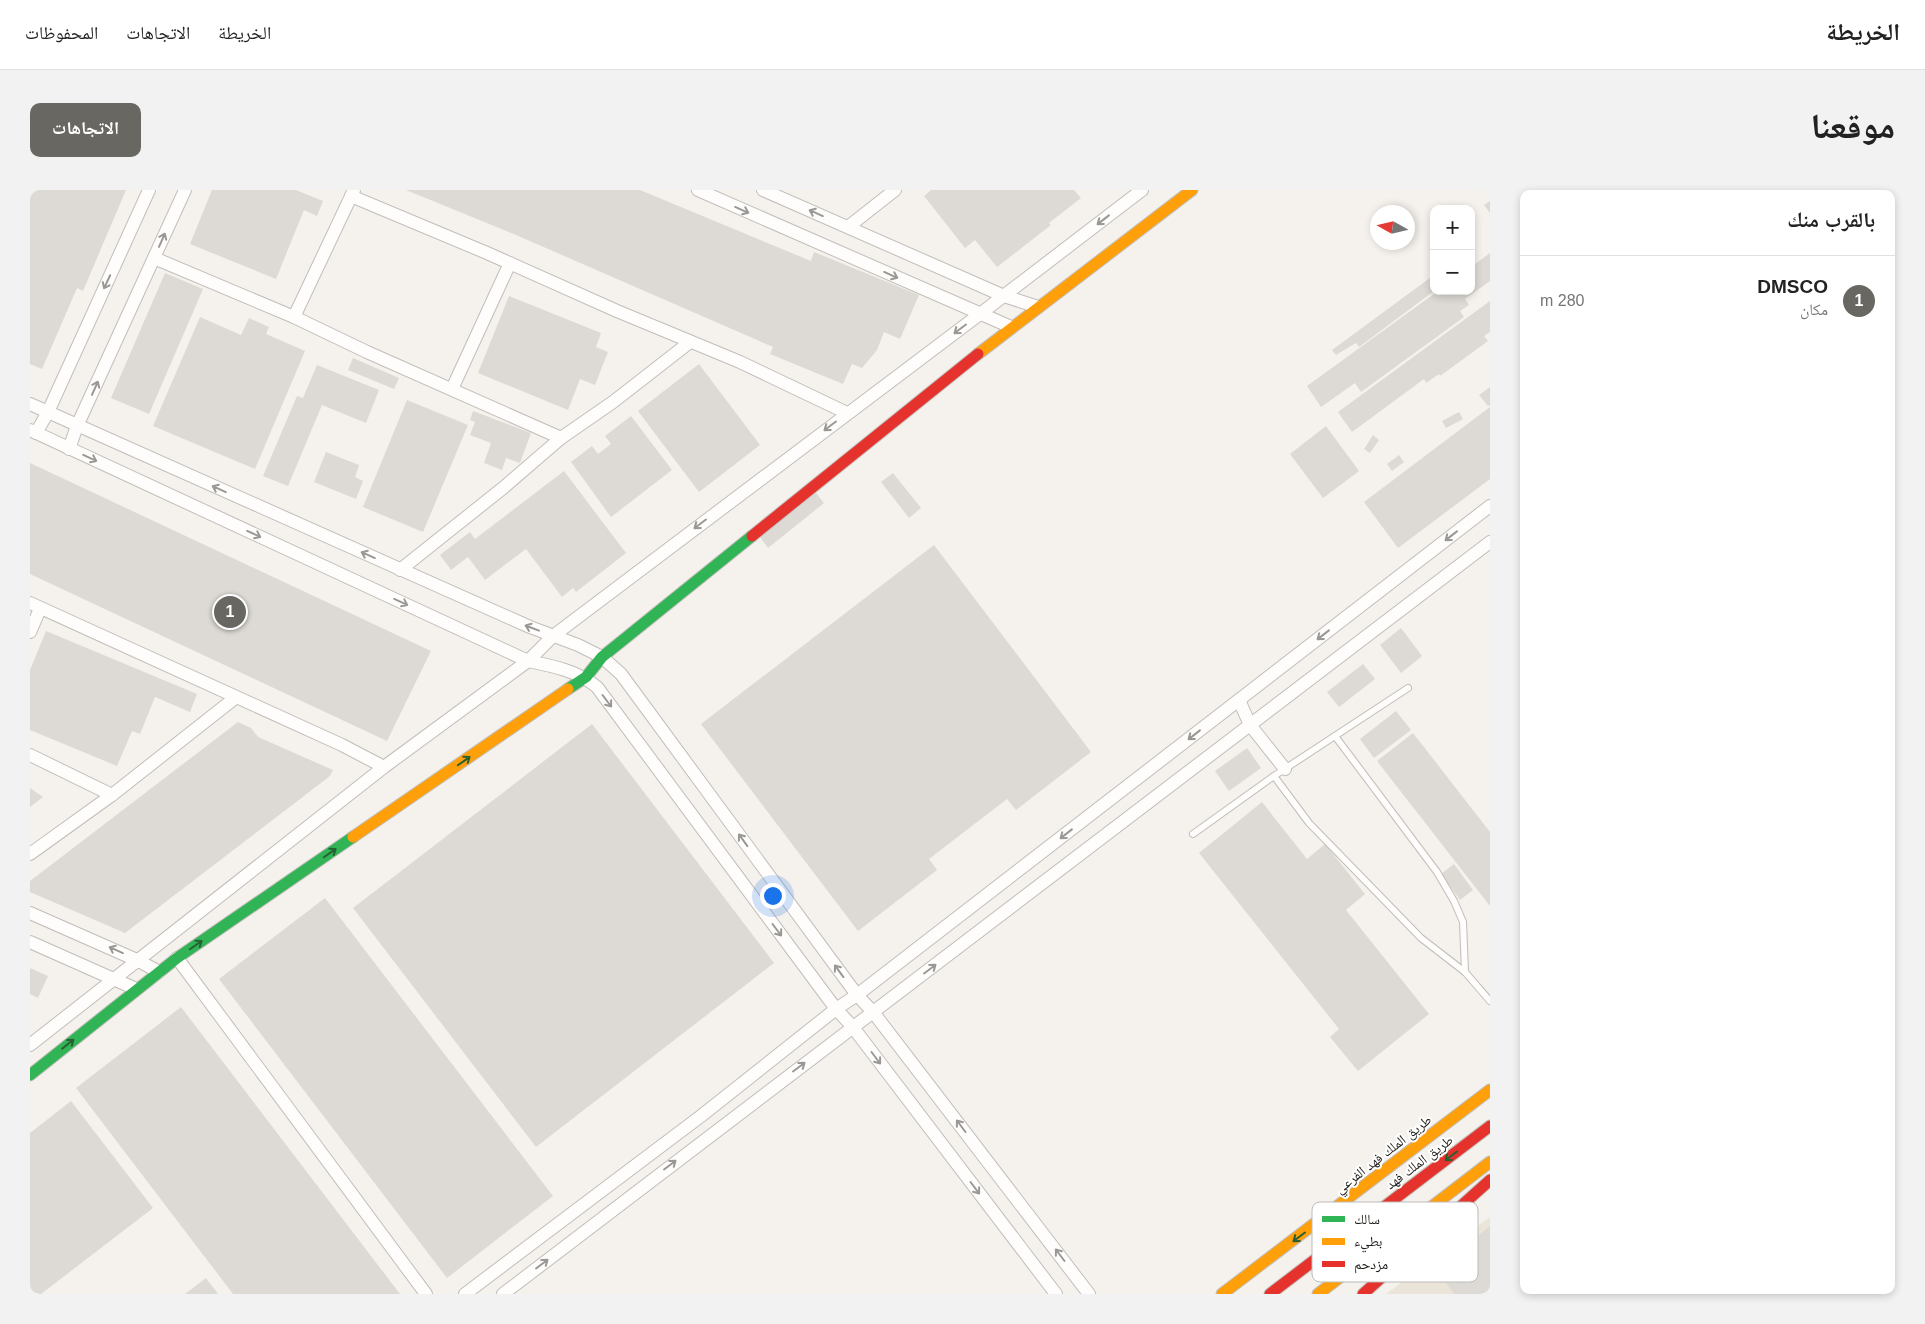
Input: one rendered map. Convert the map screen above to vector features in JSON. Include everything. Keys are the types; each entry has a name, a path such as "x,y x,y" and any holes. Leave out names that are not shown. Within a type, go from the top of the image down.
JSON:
{"main road":[{"path":"30,1075 177,958 586,677 602,657 1011,327 1192,190"},
{"name":"طريق الملك فهد الفرعي","path":"1344,1202 1490,1090"},
{"path":"1359,1191 1476,1115"},
{"name":"طريق الملك فهد","path":"1390,1202 1490,1126"},
{"path":"1438,1202 1490,1162"},
{"path":"1465,1202 1490,1180"},
{"path":"1478,1205 1490,1196"},
{"name":"طريق الملك فهد الفرعي","path":"1222,1294 1312,1226"},
{"name":"طريق الملك فهد","path":"1270,1294 1312,1262"},
{"path":"1318,1294 1334,1282"},
{"path":"1363,1294 1376,1282"},
{"path":"1363,1294 1379,1282"}],"street":[{"path":"149,190 48,412 33,432 528,661 554,666 586,677 597,687 836,1009 852,1026 1056,1294"},
{"path":"69,449 77,426 185,190"},
{"path":"698,190 1011,327"},
{"path":"763,190 1004,296 1038,307"},
{"path":"848,228 895,190"},
{"path":"30,1045 384,767 528,661 553,636 1142,190"},
{"path":"294,317 353,193 690,342 740,362 847,413"},
{"path":"154,258 294,317 367,352 561,438"},
{"path":"452,389 510,263"},
{"path":"400,570 503,488 561,438 613,402 690,342"},
{"path":"30,404 400,570 602,657 621,674 857,995 873,1012 1089,1294"},
{"path":"465,1294 702,1116 836,1009 857,995 1490,506"},
{"path":"503,1294 852,1026 873,1012 1490,542"},
{"path":"30,632 35,606 342,745 384,767"},
{"path":"30,854 112,794 235,698"},
{"path":"1239,700 1250,725 1280,773"},
{"path":"30,755 112,794"},
{"path":"30,913 139,961 159,972"},
{"path":"30,942 136,989"},
{"path":"177,958 426,1294"}],"lane":[{"path":"1193,834 1280,773 1408,688"},
{"path":"1335,736 1437,872 1454,900 1463,922 1465,972"},
{"path":"1280,773 1309,823 1421,938 1465,972 1489,996"}],"shaded area":[{"path":"1490,1217 1490,1294 1386,1294 1402,1282 1478,1282 1478,1226"}],"building":[{"path":"30,190 126,190 83,291 77,288 42,369 30,364"},
{"path":"212,190 296,190 323,201 317,216 304,210 276,279 190,244"},
{"path":"406,190 640,190 811,261 814,252 919,295 900,339 884,332 877,350 862,368 852,364 843,384 770,354 773,347 516,235"},
{"path":"931,190 1074,190 1081,198 1049,223 1051,225 997,267 975,240 965,248 924,196"},
{"path":"1490,201 1490,213 1484,205"},
{"path":"1490,253 1490,281 1475,292 1475,264"},
{"path":"165,273 203,289 149,414 111,398"},
{"path":"1430,278 1430,294 1359,347 1356,343 1336,355 1332,350"},
{"path":"1432,295 1471,295 1465,299 1469,305 1460,311 1464,317 1361,392 1355,383 1321,407 1307,386"},
{"path":"509,296 601,333 596,347 608,352 595,385 580,379 568,410 478,373"},
{"path":"1490,301 1490,332 1484,336 1488,341 1440,376 1439,374 1426,383 1424,379 1352,432 1338,412"},
{"path":"200,317 241,335 249,318 269,327 266,334 305,351 255,469 153,426"},
{"path":"353,358 399,378 394,389 348,370"},
{"path":"699,364 760,445 699,492 638,411"},
{"path":"317,365 379,390 366,423 322,405 288,486 263,476 297,396 303,398"},
{"path":"1490,387 1490,405 1488,406 1479,395"},
{"path":"407,400 468,425 423,532 363,507"},
{"path":"1490,407 1490,479 1398,548 1364,502"},
{"path":"473,411 531,433 520,463 506,458 502,470 484,463 491,443 470,435 475,422 470,420"},
{"path":"1459,412 1463,419 1446,428 1442,421"},
{"path":"631,416 672,470 611,517 571,462 592,446 598,454 611,444 605,436"},
{"path":"1326,426 1359,471 1323,498 1290,454"},
{"path":"1373,435 1379,440 1370,453 1364,449"},
{"path":"326,452 359,465 355,477 363,481 356,499 314,482"},
{"path":"1399,455 1404,462 1392,471 1387,464"},
{"path":"30,463 431,651 387,741 30,574"},
{"path":"564,471 626,553 576,592 573,588 562,597 526,549 485,580 468,557 451,570 440,555 470,532 475,539"},
{"path":"893,473 921,508 909,518 881,482"},
{"path":"816,493 824,503 768,548 760,537"},
{"path":"934,545 1091,752 1016,810 1007,799 929,859 937,870 858,931 701,724"},
{"path":"1401,628 1422,656 1401,673 1380,645"},
{"path":"46,631 197,694 190,712 155,697 140,734 132,731 117,766 30,730 30,670"},
{"path":"1363,664 1375,679 1339,707 1327,692"},
{"path":"1396,711 1411,730 1374,758 1360,739"},
{"path":"238,722 251,728 258,737 333,770 330,776 125,933 30,892 30,881"},
{"path":"592,724 774,963 536,1147 353,908"},
{"path":"1413,733 1490,832 1490,906 1377,761"},
{"path":"1247,748 1261,768 1229,791 1215,771"},
{"path":"30,788 43,797 30,807"},
{"path":"1262,802 1307,859 1325,844 1365,894 1346,910 1429,1014 1358,1071 1330,1037 1339,1029 1199,853"},
{"path":"1454,864 1473,890 1460,900 1441,874"},
{"path":"325,898 553,1196 447,1278 219,979"},
{"path":"30,968 48,976 38,998 30,994"},
{"path":"181,1007 400,1294 233,1294 76,1088"},
{"path":"71,1101 153,1208 41,1294 30,1294 30,1133"},
{"path":"1490,1226 1490,1294 1454,1294 1446,1282 1478,1282 1478,1236"},
{"path":"206,1278 218,1294 185,1294"}],"traffic: fast":[{"path":"568,689 586,677 602,657 752,536"},
{"path":"30,1075 177,958 353,837"}],"traffic: slow":[{"path":"978,354 1192,190"},
{"path":"353,837 568,689"},
{"path":"1343,1202 1490,1090"},
{"path":"1438,1202 1490,1162"},
{"path":"1222,1294 1312,1225"},
{"path":"1318,1294 1334,1282"}],"traffic: jam":[{"path":"752,536 978,354"},
{"path":"1390,1202 1490,1126"},
{"path":"1465,1202 1490,1180"},
{"path":"1270,1294 1312,1262"},
{"path":"1363,1294 1376,1282"}],"place":[{"name":"DMSCO","path":"230,612"}]}
